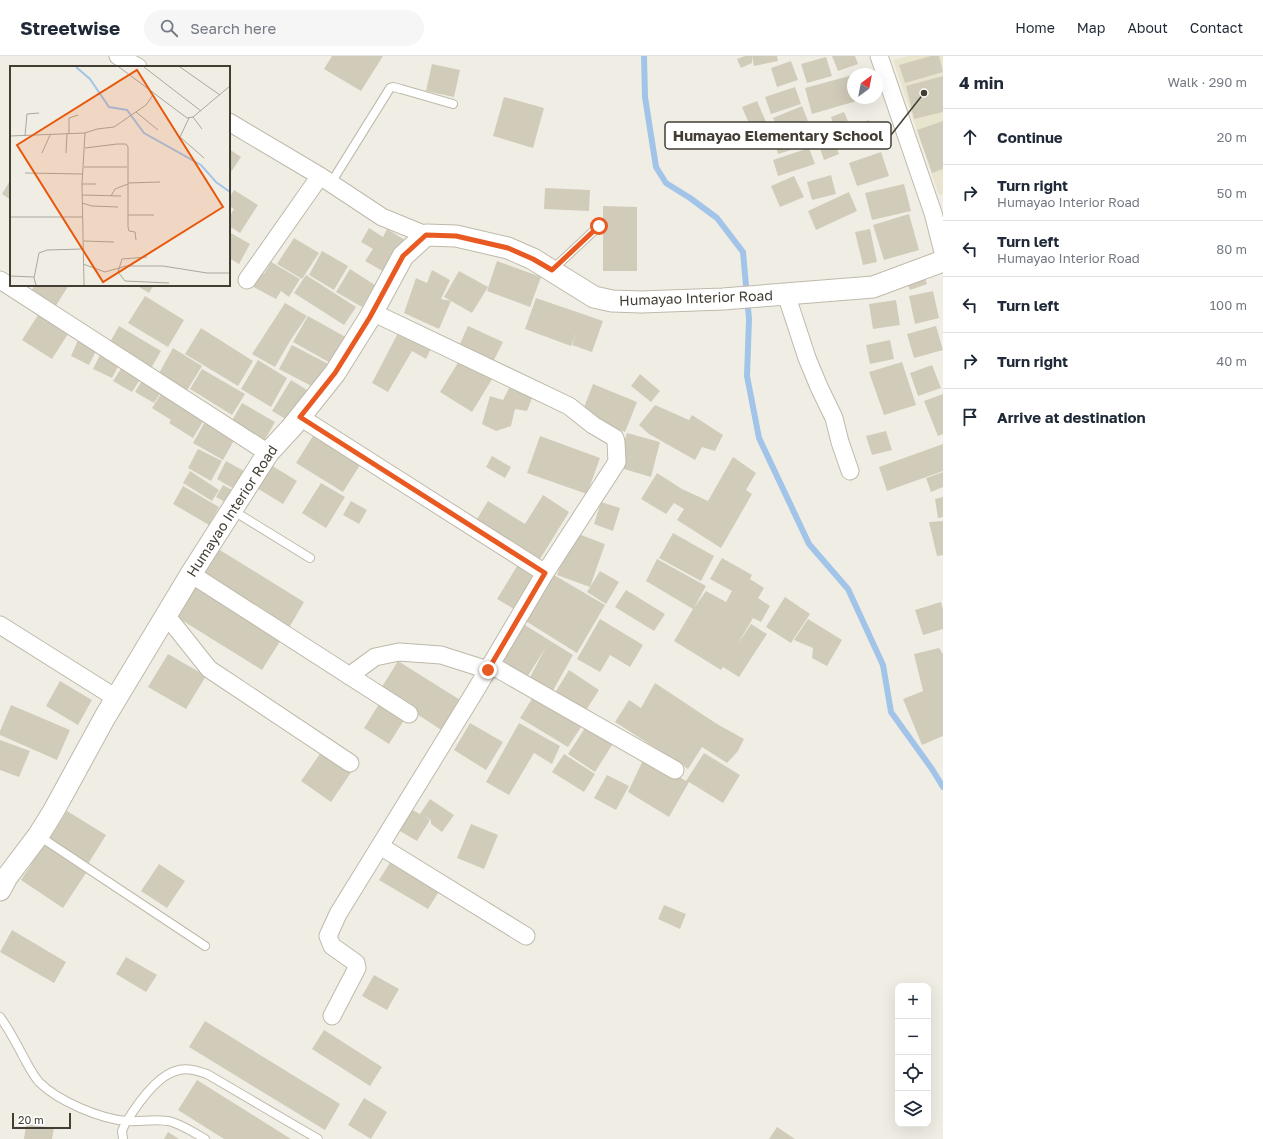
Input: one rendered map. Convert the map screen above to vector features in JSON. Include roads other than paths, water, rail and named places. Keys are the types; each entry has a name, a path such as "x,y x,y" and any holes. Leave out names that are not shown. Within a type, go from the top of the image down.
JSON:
{"street":[{"path":"118,56 136,66"},
{"path":"879,56 933,213 943,252"},
{"path":"230,123 325,180 382,217 426,235"},
{"path":"246,280 325,180"},
{"name":"Humayao Interior Road","path":"2,880 38,836 53,812 116,698 191,574 268,453 300,417 335,373 372,312 403,256 426,235 456,236 508,248 533,259 594,297 612,301 641,302 723,299 873,287 943,261"},
{"path":"0,280 268,453"},
{"path":"777,295 834,418 850,471"},
{"path":"332,1016 357,968 356,963 332,946 328,936 338,914 489,668 545,573 616,462 615,438 568,406 372,312"},
{"path":"300,417 545,573"},
{"path":"191,574 409,714"},
{"path":"166,615 208,669 350,763"},
{"path":"0,625 116,698"},
{"path":"349,676 375,657 399,652 441,655 489,668 675,770"},
{"path":"380,846 526,936"}],"lane":[{"path":"325,180 390,88 401,88 454,104"},
{"path":"552,270 599,226"},
{"path":"231,510 310,558"},
{"path":"38,836 205,946"},
{"path":"0,1017 12,1035 33,1074 55,1095 98,1115 127,1121 172,1122 205,1139"},
{"path":"122,1139 122,1130 149,1090 165,1076 178,1070 189,1069 207,1074 318,1139"}],"waterway":[{"path":"644,56 645,97 656,167 666,183 690,198 717,218 743,252 749,319 747,376 759,438 809,544 848,589 883,665 891,712 932,769 943,787"}],"place":[{"name":"Humayao Elementary School","path":"924,93"}]}
